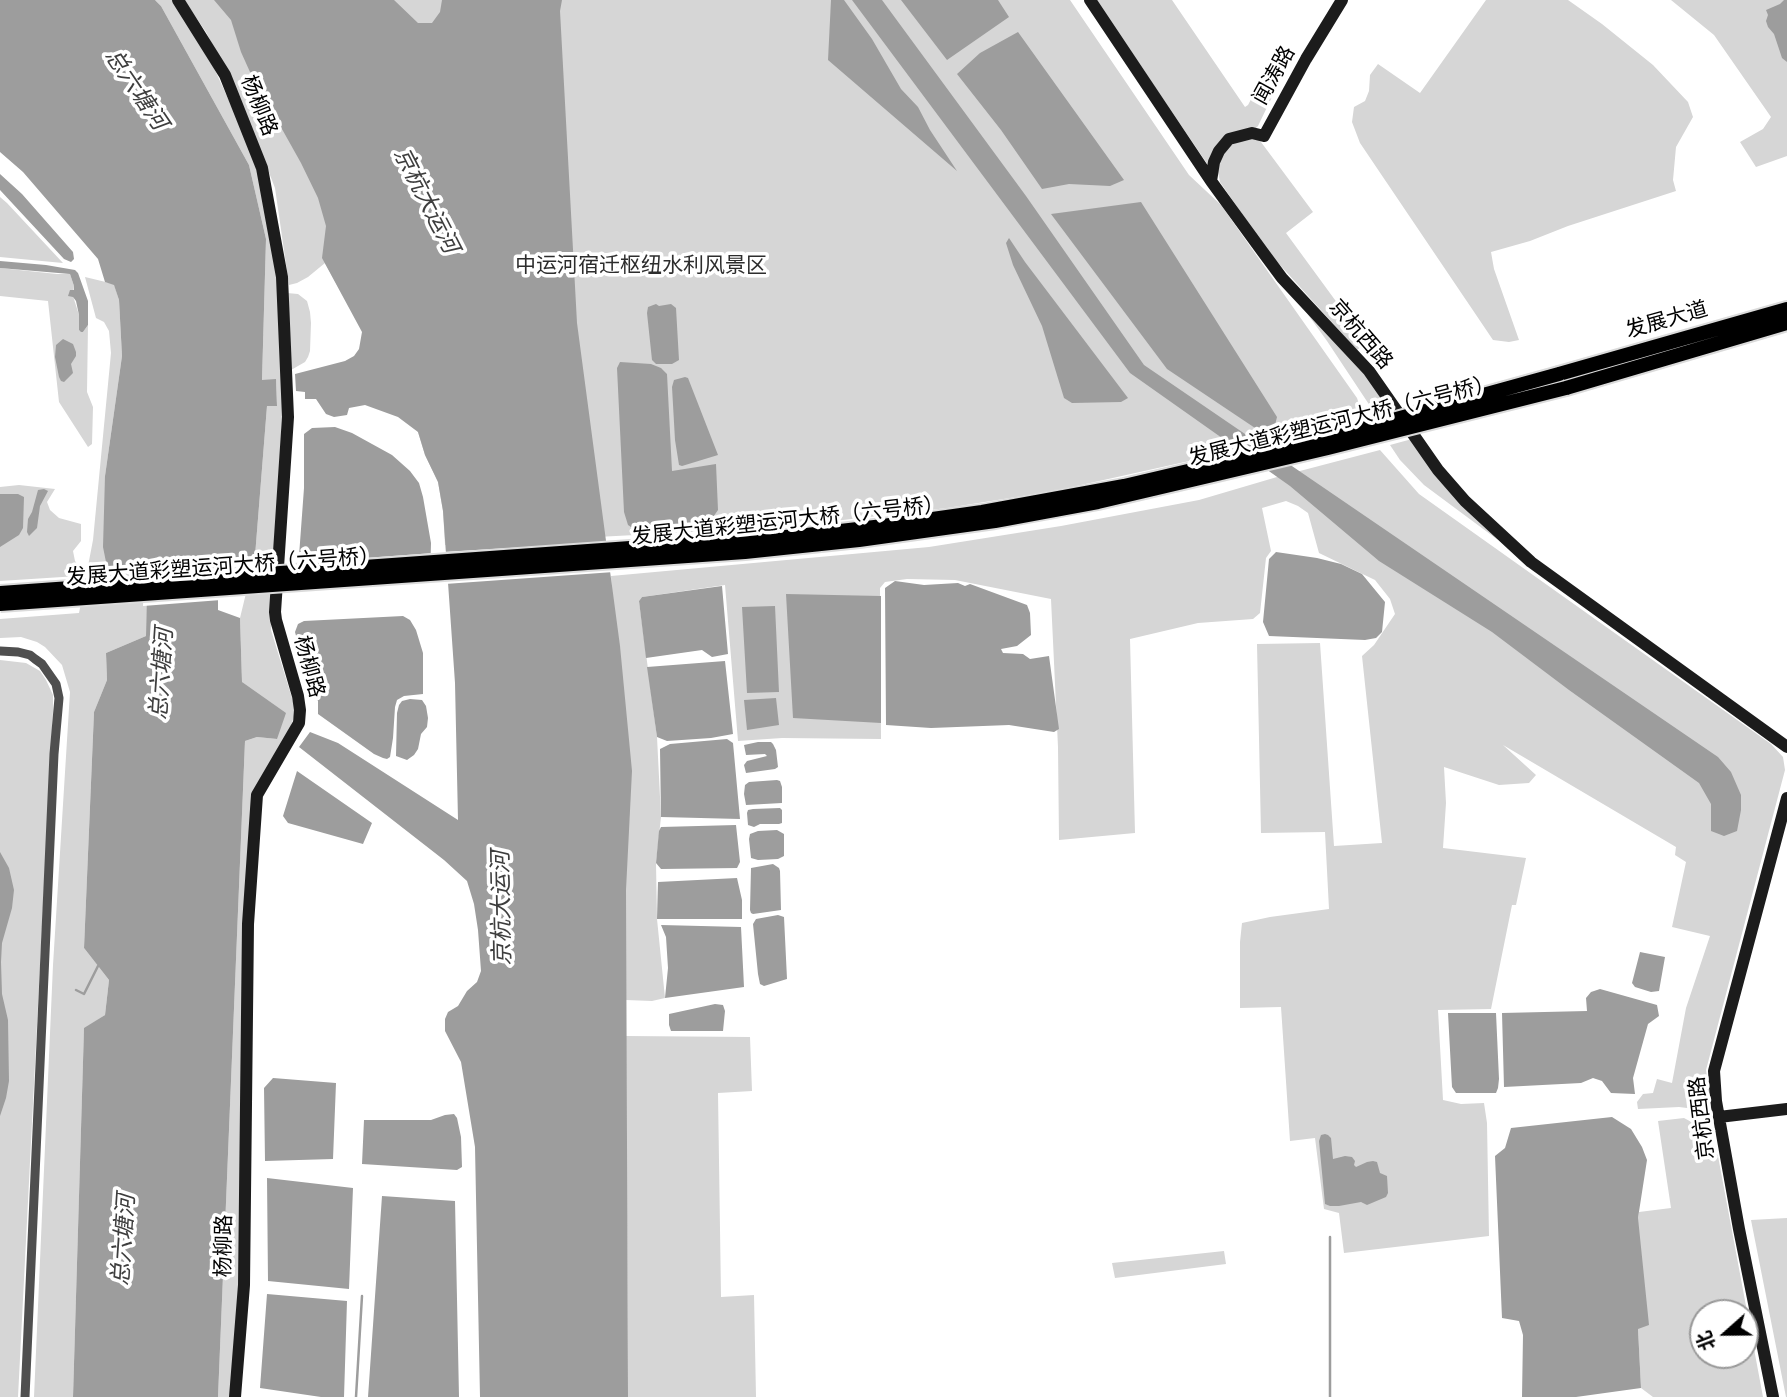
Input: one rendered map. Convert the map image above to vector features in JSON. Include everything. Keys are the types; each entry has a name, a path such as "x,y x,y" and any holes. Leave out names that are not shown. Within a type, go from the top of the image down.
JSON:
{"main road":[{"name":"发展大道","path":"1562,381 1787,309"},
{"name":"发展大道","path":"1562,381 1787,323"},
{"name":"发展大道彩塑运河大桥（六号桥）","path":"0,593 798,536 883,526 982,512 1124,486 1562,381"},
{"name":"发展大道彩塑运河大桥（六号桥）","path":"0,604 745,552 859,540 995,521 1098,502 1328,448 1562,381"}],"street":[{"name":"杨柳路","path":"178,0 225,75 262,168 282,278 288,417 275,612 300,710 299,723 257,795 248,924 244,1285 235,1397"},
{"name":"京杭西路","path":"1090,0 1211,181 1282,278 1370,371 1438,470 1465,502 1531,562 1787,747"},
{"name":"闻涛路","path":"1211,181 1214,162 1229,139 1252,132 1265,136 1306,59 1342,0"},
{"path":"0,652 30,655 49,673 56,684 59,698 24,1397"},
{"name":"京杭西路","path":"1773,1397 1739,1229 1719,1117 1714,1071 1787,798"},
{"path":"1719,1117 1787,1110"}],"green space":[{"path":"155,0 172,0 214,68 259,166 279,285 284,378 271,630 296,711 290,728 255,790 239,1292 230,1397 218,1397 245,741 257,737 277,739 242,682 240,618 255,556 267,406 277,405 276,380 262,381 266,239 249,165 161,6"},
{"name":"中运河宿迁枢纽水利风景区","path":"184,0 1070,0 1189,175 1221,205 1357,398 1357,410 1348,416 1292,435 1194,460 1054,491 947,508 730,530 445,545 438,482 418,432 325,263 308,277 289,285 275,188 239,95 206,32"},
{"path":"1096,0 1172,0 1245,107 1273,58 1284,72 1258,126 1245,131 1208,165"},
{"path":"1486,0 1568,0 1653,65 1688,102 1693,117 1676,147 1673,180 1676,191 1491,252 1494,269 1519,340 1509,342 1493,340 1360,143 1352,122 1354,107 1365,101 1370,75 1378,64 1420,93"},
{"path":"1671,0 1787,0 1787,156 1756,167 1740,142 1763,129 1771,117 1714,35"},
{"path":"1258,138 1313,212 1286,233 1346,315 1341,320 1362,346 1357,350 1270,254 1220,182 1217,167 1229,146 1243,139"},
{"path":"0,197 7,203 63,263 0,257"},
{"path":"0,268 70,274 79,315 79,330 83,332 88,325 87,392 93,407 92,444 88,447 59,402 48,301 0,296"},
{"path":"85,277 114,284 119,300 122,356 105,476 107,567 141,571 147,583 146,636 106,653 107,680 94,712 84,948 109,980 105,1015 84,1029 73,1397 34,1397 53,965 70,692 62,665 45,647 21,637 0,638 0,619 79,613 93,540 111,353 109,331 104,322 96,318"},
{"path":"1291,291 1352,355 1389,406 1389,412 1376,415"},
{"path":"287,293 298,294 307,301 311,323 308,357 305,362 291,370"},
{"path":"1412,439 1498,540 1424,485 1390,445"},
{"path":"1380,450 1419,494 1771,744 1783,757 1785,770 1706,1070 1712,1111 1708,1117 1695,1109 1679,1107 1638,1109 1637,1102 1643,1094 1653,1093 1657,1079 1672,1083 1686,1008 1710,936 1672,927 1686,862 1675,855 1676,847 1503,745 1536,775 1529,783 1499,785 1444,767 1446,803 1443,848 1526,858 1516,905 1512,905 1491,1009 1438,1010 1443,1100 1461,1104 1484,1103 1487,1123 1489,1236 1344,1253 1339,1213 1324,1209 1315,1138 1290,1141 1281,1007 1240,1008 1242,923 1329,909 1325,832 1261,833 1257,644 1320,643 1334,846 1382,843 1362,656 1374,645 1395,614 1390,599 1375,580 1319,553 1308,513 1286,501 1262,508 1271,551 1266,558 1260,613 1253,619 1198,623 1130,639 1135,833 1059,840 1051,599 955,580 907,579 885,582 880,588 881,739 782,738 738,741 725,585 642,597 639,601 657,737 661,817 656,863 657,919 665,998 652,1001 626,1000 626,890 611,576 929,547 1061,526 1199,500"},
{"path":"19,485 55,489 47,502 50,510 59,518 81,524 81,541 73,551 75,561 81,569 78,576 0,581 0,487"},
{"path":"0,660 26,663 40,671 53,695 18,1397 0,1397"},
{"path":"626,1036 750,1037 752,1091 718,1093 721,1297 754,1295 756,1397 628,1397"},
{"path":"1684,1118 1697,1125 1710,1140 1718,1156 1745,1299 1689,1299 1689,1369 1758,1369 1763,1397 1653,1397 1641,1388 1638,1329 1639,1212 1671,1208 1658,1121"},
{"path":"1787,1218 1787,1397 1786,1397 1751,1220"},
{"path":"1224,1251 1226,1264 1115,1278 1112,1263"}],"water":[{"name":"总六塘河","path":"0,0 155,0 161,6 249,165 266,239 262,380 276,379 277,406 267,406 255,556 218,573 218,610 240,618 242,682 286,713 277,739 257,737 245,741 218,1397 73,1397 84,1028 105,1015 109,980 84,948 94,712 107,680 106,653 146,636 147,583 141,571 107,567 103,547 105,476 122,356 119,300 114,285 105,282 98,259 23,172 0,152"},
{"name":"京杭大运河","path":"214,0 394,0 418,23 432,23 440,12 442,0 562,0 560,11 577,323 620,646 632,771 626,890 628,1397 480,1397 475,1147 461,1062 445,1031 448,1012 458,1006 467,991 477,982 481,971 474,904 467,881 444,860 299,747 310,732 338,743 458,820 455,683 443,511 438,482 418,432 398,417 365,405 349,408 347,415 334,417 326,414 316,399 305,399 305,392 296,391 295,374 345,361 354,356 359,349 362,332 322,258 326,226 318,198 250,72 231,20"},
{"path":"831,0 844,0 872,39 901,89 918,107 957,171 828,60"},
{"path":"852,0 882,0 1026,196 1144,365 1718,757 1731,772 1741,795 1737,831 1724,836 1711,831 1711,804 1699,783 1492,632 1379,561 1290,486 1130,373"},
{"path":"901,0 998,0 1009,17 947,60"},
{"path":"1787,0 1787,62 1782,58 1774,34 1766,21 1766,10"},
{"path":"1018,32 1124,180 1110,186 1069,184 1042,189 957,74 980,53"},
{"path":"0,174 22,194 73,252 74,259 71,262 64,259 0,190"},
{"path":"1141,202 1277,417 1275,425 1264,434 1167,369 1051,214"},
{"path":"1009,238 1128,398 1121,402 1072,403 1064,398 1042,326 1013,265 1006,243"},
{"path":"0,261 75,270 88,301 88,325 83,332 79,330 76,301 68,296 70,290 74,290 70,274 0,268"},
{"path":"671,304 676,308 679,360 672,364 656,364 652,360 647,313 648,307"},
{"path":"63,339 73,344 76,352 71,364 73,373 64,382 59,377 55,357 56,345"},
{"path":"620,362 651,364 667,374 672,471 716,464 718,510 711,520 698,528 637,531 628,525 624,512 617,368"},
{"path":"688,378 718,455 682,466 679,465 675,440 672,387 674,380"},
{"path":"335,427 352,433 392,455 419,483 431,543 430,580 301,591 299,556 304,488 304,434 312,428"},
{"path":"38,490 48,491 40,506 37,528 29,536 28,519"},
{"path":"0,494 18,494 24,497 23,528 19,535 0,547"},
{"path":"1276,552 1341,564 1362,574 1385,602 1382,632 1376,638 1365,640 1269,636 1263,622 1269,559"},
{"path":"895,581 924,585 970,584 1027,605 1031,635 1017,646 1001,649 1003,653 1023,654 1030,659 1049,656 1059,729 1054,732 1009,725 931,728 886,725 885,588"},
{"path":"722,586 728,654 712,657 702,650 646,658 639,601 642,597"},
{"path":"786,594 881,596 881,723 793,718"},
{"path":"775,606 779,692 747,693 742,607"},
{"path":"403,616 410,620 416,630 423,653 423,694 404,696 397,700 390,757 387,759 374,754 318,714 318,701 312,687 312,670 301,655 295,632 298,624 304,621"},
{"path":"725,661 733,734 667,741 657,737 647,667"},
{"path":"776,698 779,725 747,730 744,700"},
{"path":"422,700 428,718 418,749 407,760 396,756 397,713 402,701"},
{"path":"727,739 733,743 740,819 661,817 660,749 670,744"},
{"path":"758,742 773,744 778,767 746,773 744,765 747,761 767,756 746,755 744,745"},
{"path":"297,771 372,823 363,844 288,823 283,816"},
{"path":"777,780 782,787 782,803 746,805 745,785 749,782"},
{"path":"780,808 782,823 760,824 754,827 748,825 748,810"},
{"path":"736,825 740,862 737,868 661,869 656,863 661,827"},
{"path":"777,830 784,834 784,856 778,859 751,858 750,834"},
{"path":"0,852 9,868 14,890 2,943 2,994 8,1020 9,1081 0,1116"},
{"path":"773,864 780,871 781,910 753,914 750,910 751,868"},
{"path":"737,878 742,900 742,919 657,919 658,882"},
{"path":"778,915 784,917 787,979 764,986 760,984 758,974 753,924 756,919"},
{"path":"661,925 741,927 744,987 665,998 668,968 666,937"},
{"path":"1640,952 1665,957 1659,991 1651,992 1635,987 1632,983"},
{"path":"1600,989 1657,1005 1659,1016 1648,1024 1633,1078 1635,1094 1611,1093 1602,1081 1593,1078 1581,1083 1504,1087 1502,1013 1587,1011 1586,998 1591,992"},
{"path":"715,1004 723,1005 725,1011 723,1031 671,1031 669,1014"},
{"path":"1448,1013 1496,1013 1499,1079 1496,1093 1456,1093 1452,1087"},
{"path":"273,1078 336,1083 333,1159 265,1161 264,1088"},
{"path":"454,1114 461,1137 462,1167 457,1170 362,1164 364,1120 431,1120"},
{"path":"1612,1117 1631,1129 1647,1160 1638,1218 1649,1325 1638,1329 1641,1388 1576,1397 1522,1397 1523,1335 1519,1321 1502,1318 1495,1156 1505,1148 1511,1128"},
{"path":"1325,1134 1331,1138 1333,1159 1352,1157 1356,1167 1367,1162 1377,1162 1380,1173 1387,1176 1386,1197 1367,1205 1361,1202 1339,1206 1325,1204 1319,1141 1321,1135"},
{"path":"267,1178 353,1188 349,1289 268,1281"},
{"path":"382,1196 455,1201 459,1397 368,1397"},
{"path":"267,1294 347,1301 344,1397 321,1397 260,1388"}],"pier":[{"path":"610,542 614,572 445,584 442,552"},
{"path":"434,553 433,581 427,585 300,594 297,592 296,563"},
{"path":"240,567 221,575 221,600 143,606 144,584 139,575 135,574"}],"waterway":[{"path":"76,990 84,994 98,966"},
{"path":"1330,1237 1330,1397"},
{"path":"356,1397 362,1296"}]}
